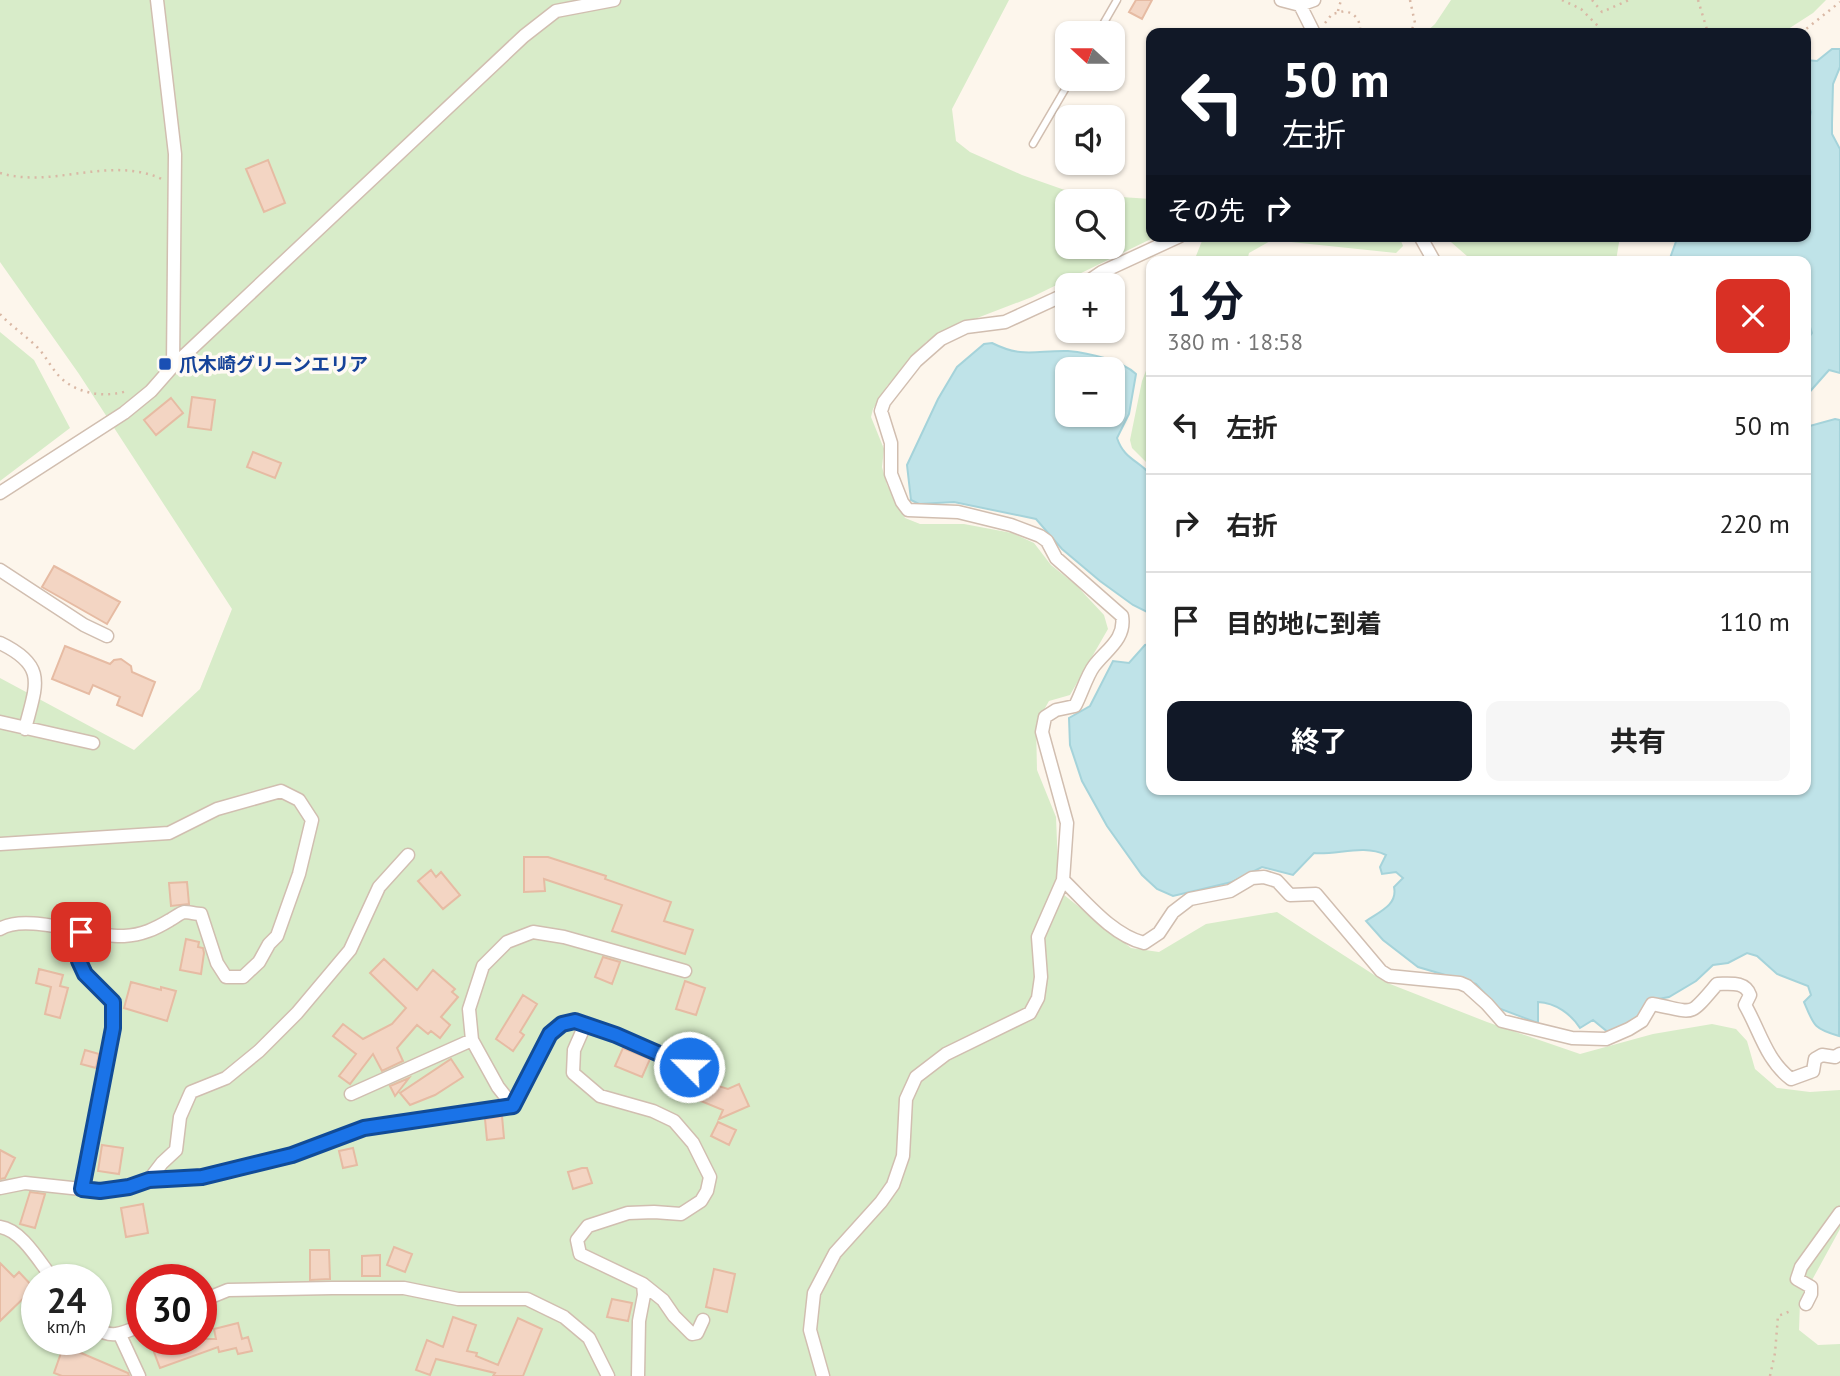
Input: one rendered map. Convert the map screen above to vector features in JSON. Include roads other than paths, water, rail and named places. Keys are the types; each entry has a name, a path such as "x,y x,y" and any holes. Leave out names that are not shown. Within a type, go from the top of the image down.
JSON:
{"street":[{"path":"157,0 175,154 173,366"},
{"path":"0,493 124,413 154,387 173,366 524,36 556,11 614,0"},
{"path":"1281,0 1300,5 1314,0"},
{"path":"1300,5 1316,28"},
{"path":"1101,273 1167,242"},
{"path":"823,1376 810,1330 814,1293 835,1253 893,1185 903,1156 906,1100 916,1077 946,1054 1030,1013 1038,998 1041,977 1038,937 1063,880 1067,823 1047,753 1042,724 1045,717 1056,710 1075,706 1092,668 1122,632 1122,615 1056,558 1047,541 1040,536 1011,525 958,512 908,510 891,474 891,443 881,411 884,402 916,361 941,339 966,327 1005,322 1055,299"},
{"path":"0,570 84,625 107,636"},
{"path":"0,643 24,658 34,670 35,691 25,729"},
{"path":"0,722 93,743"},
{"path":"0,844 169,833 217,809 281,791 299,800 312,820 299,874 277,936 259,962 243,977 226,977 217,963 201,914 184,912 149,932 123,936 81,932 44,924 21,924 0,929"},
{"path":"149,1180 176,1150 180,1117 191,1092 226,1078 259,1051 297,1013 350,950 379,887 408,855"},
{"path":"1063,880 1118,931 1144,943 1159,933 1173,912 1190,899 1230,891 1252,878 1264,877 1277,881 1290,895 1316,894 1381,971 1389,976 1467,986 1502,1021 1572,1038 1606,1039 1642,1021 1653,1004 1686,1012 1695,1009 1717,984 1738,984 1748,989 1750,995 1745,1005 1762,1043 1773,1061 1791,1079 1813,1071 1815,1059 1822,1055 1835,1057 1840,1054"},
{"path":"81,932 79,961 85,974 113,1002 113,1028 82,1189"},
{"path":"513,1106 498,1087 472,1040 469,1009 483,966 507,942 533,932 564,937 685,971"},
{"path":"513,1106 550,1034 562,1024 575,1021 616,1035 709,1075"},
{"path":"584,1025 574,1050 573,1073 600,1096 653,1111 674,1121 693,1143 710,1177 707,1191 701,1201 681,1214 628,1213 588,1226 578,1240 580,1254 643,1284 663,1300 692,1334 697,1333 703,1320"},
{"path":"351,1094 472,1040"},
{"path":"1,1191 25,1183 100,1191 129,1187 149,1180 202,1177 292,1155 364,1128 513,1106"},
{"path":"1806,1304 1811,1287 1797,1279 1801,1267 1840,1213"},
{"path":"0,1227 5,1227 19,1237 41,1264"},
{"path":"638,1376 643,1284"},
{"path":"217,1294 228,1290 404,1288 458,1299 527,1299 564,1317 589,1338 608,1376"},
{"path":"112,1335 126,1332"},
{"path":"120,1335 139,1376"}],"lane":[{"path":"1105,21 1117,0"},
{"path":"1033,144 1064,91"}],"water":[{"path":"1832,49 1840,49 1840,67 1833,84 1832,134 1840,149 1840,373 1829,370 1811,390 1811,256 1671,256 1676,242 1811,242 1811,60 1817,61"},
{"path":"992,343 1013,351 1030,353 1068,351 1100,357 1055,357 1055,427 1122,427 1117,438 1120,445 1127,455 1146,470 1146,612 1100,581 1062,549 1036,519 954,502 919,504 911,500 907,465 938,399 957,367 984,344"},
{"path":"1125,367 1136,374 1129,414 1125,422"},
{"path":"1840,420 1839,1036 1824,1031 1813,1021 1804,1002 1811,995 1808,986 1777,974 1757,956 1747,953 1728,963 1713,965 1696,981 1669,997 1653,1000 1638,1020 1609,1033 1593,1020 1580,1028 1562,1010 1538,1002 1538,1023 1498,1008 1476,984 1418,967 1383,940 1366,921 1390,903 1394,887 1403,878 1396,872 1382,874 1380,867 1386,855 1368,850 1314,853 1293,875 1262,867 1232,882 1173,896 1157,889 1142,875 1107,826 1082,781 1070,745 1069,718 1090,706 1113,661 1129,663 1146,645 1146,795 1811,795 1811,426"}],"place":[{"name":"爪木崎グリーンエリア","path":"165,364"}]}
